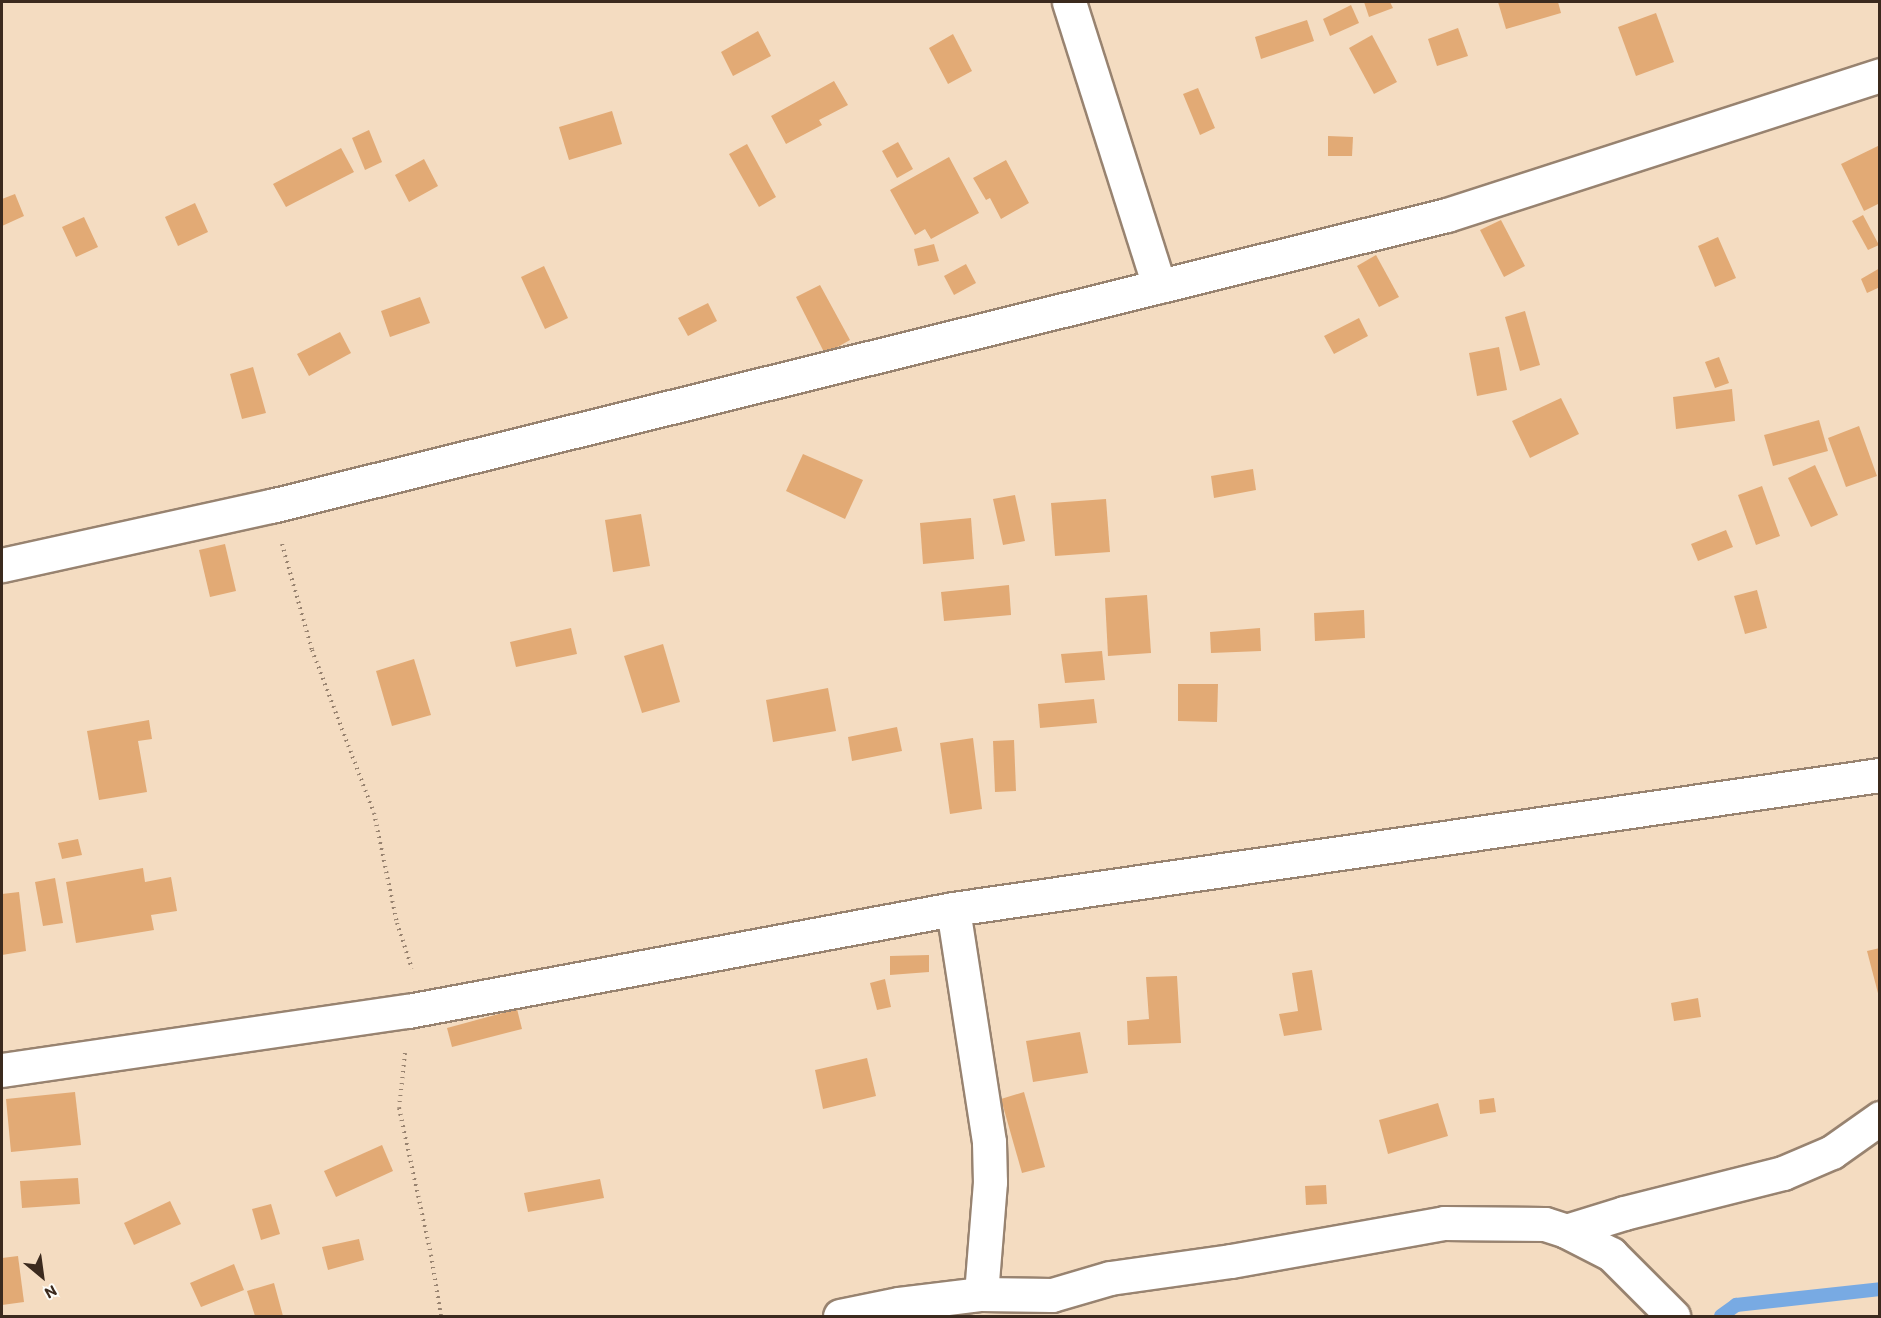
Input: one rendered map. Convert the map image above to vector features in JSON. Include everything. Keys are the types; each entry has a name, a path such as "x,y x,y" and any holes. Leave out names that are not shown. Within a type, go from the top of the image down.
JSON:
{"street":[{"path":"1069,2 1159,286"},
{"path":"2,566 271,506 1447,215 1880,75"},
{"path":"2,1070 408,1011 953,909 1880,775"},
{"path":"953,909 989,1142 990,1182 981,1294"},
{"path":"1566,1231 1624,1213 1783,1173 1832,1152 1880,1118"},
{"path":"840,1317 899,1304 981,1294 1052,1295 1110,1278 1231,1261 1444,1223 1545,1224 1566,1231 1611,1254 1673,1317"}],"path":[{"path":"271,506 312,650 374,813 397,923 412,964 415,987 408,1011 399,1108 431,1255 441,1317"}],"building":[{"path":"1364,2 1390,2 1393,8 1369,17"},
{"path":"1498,2 1558,2 1561,13 1506,29"},
{"path":"1351,5 1359,23 1330,36 1323,19"},
{"path":"1656,13 1674,62 1636,76 1618,27"},
{"path":"1307,20 1314,41 1261,59 1255,37"},
{"path":"1458,28 1468,56 1437,66 1428,39"},
{"path":"758,31 771,56 733,76 721,52"},
{"path":"953,34 972,71 948,84 929,48"},
{"path":"1372,35 1397,82 1374,94 1349,48"},
{"path":"834,81 848,105 819,120 822,125 786,144 771,116"},
{"path":"1198,88 1215,128 1200,135 1183,94"},
{"path":"612,111 622,144 569,160 559,127"},
{"path":"369,130 382,162 365,170 352,138"},
{"path":"1328,136 1353,137 1352,156 1328,156"},
{"path":"898,142 913,169 897,178 882,151"},
{"path":"747,144 776,197 759,207 729,154"},
{"path":"1880,145 1880,203 1864,211 1841,164"},
{"path":"341,148 354,172 286,207 273,184"},
{"path":"949,157 979,213 931,239 925,229 915,235 890,190"},
{"path":"424,159 438,186 409,202 395,175"},
{"path":"1006,160 1029,203 1001,219 990,198 986,200 973,178"},
{"path":"15,194 24,216 2,226 2,199"},
{"path":"195,203 208,232 178,246 165,217"},
{"path":"1863,215 1879,245 1868,250 1852,221"},
{"path":"84,217 98,247 76,257 62,227"},
{"path":"1501,220 1525,266 1504,277 1480,230"},
{"path":"1718,237 1736,278 1715,287 1698,246"},
{"path":"934,244 939,261 918,266 914,249"},
{"path":"1376,255 1399,297 1379,307 1357,266"},
{"path":"966,264 976,283 954,295 944,276"},
{"path":"544,266 568,318 545,329 521,277"},
{"path":"1880,268 1880,287 1867,293 1861,279"},
{"path":"820,285 850,340 825,354 796,297"},
{"path":"420,297 430,323 390,337 381,311"},
{"path":"708,303 717,321 688,336 678,318"},
{"path":"1525,311 1540,365 1520,371 1505,317"},
{"path":"1359,318 1368,336 1334,354 1324,336"},
{"path":"340,332 351,353 309,376 297,354"},
{"path":"1499,347 1507,390 1477,396 1469,353"},
{"path":"1719,357 1729,383 1715,388 1705,362"},
{"path":"253,367 266,413 242,419 230,374"},
{"path":"1732,389 1735,421 1676,429 1673,397"},
{"path":"1561,398 1579,434 1530,458 1512,421"},
{"path":"1819,420 1828,451 1773,466 1764,435"},
{"path":"1859,426 1877,476 1846,487 1828,438"},
{"path":"803,454 863,480 845,519 786,491"},
{"path":"1815,465 1838,515 1811,527 1788,478"},
{"path":"1253,469 1256,490 1214,498 1211,476"},
{"path":"1762,486 1780,536 1756,545 1738,495"},
{"path":"1015,495 1025,541 1003,545 993,499"},
{"path":"1106,499 1110,552 1055,556 1051,503"},
{"path":"641,514 650,566 613,572 605,520"},
{"path":"971,518 974,559 923,564 920,523"},
{"path":"1726,530 1733,547 1698,561 1691,544"},
{"path":"225,544 236,591 210,597 199,550"},
{"path":"1009,585 1011,615 944,621 941,592"},
{"path":"1757,590 1767,628 1745,634 1734,596"},
{"path":"1147,595 1151,653 1108,656 1105,598"},
{"path":"1364,610 1365,638 1315,641 1314,613"},
{"path":"571,628 577,654 516,667 510,642"},
{"path":"1260,628 1261,651 1211,653 1210,632"},
{"path":"663,644 680,702 642,713 624,656"},
{"path":"1102,651 1105,680 1065,683 1061,654"},
{"path":"414,659 431,715 392,726 376,671"},
{"path":"1178,684 1218,684 1217,722 1178,721"},
{"path":"828,688 836,731 773,742 766,700"},
{"path":"1094,699 1097,723 1040,728 1038,704"},
{"path":"149,720 152,739 138,741 147,792 99,800 87,731"},
{"path":"897,727 902,751 852,761 848,737"},
{"path":"973,738 982,809 950,814 940,743"},
{"path":"1014,740 1016,791 995,792 993,741"},
{"path":"78,839 82,855 62,859 58,843"},
{"path":"143,868 145,882 171,877 177,911 151,915 154,930 76,943 66,882"},
{"path":"55,878 63,923 43,926 35,882"},
{"path":"19,892 26,951 2,955 2,894"},
{"path":"1880,948 1880,996 1879,997 1867,951"},
{"path":"929,955 929,972 890,975 890,956"},
{"path":"1312,970 1322,1030 1284,1036 1279,1014 1298,1011 1292,973"},
{"path":"1177,976 1181,1043 1128,1045 1127,1021 1149,1019 1146,977"},
{"path":"885,979 891,1007 877,1010 870,983"},
{"path":"1698,998 1701,1017 1674,1021 1671,1003"},
{"path":"517,1009 522,1029 452,1047 447,1028"},
{"path":"1080,1032 1088,1073 1033,1082 1026,1041"},
{"path":"867,1058 876,1096 823,1109 815,1070"},
{"path":"75,1092 81,1145 11,1152 6,1099"},
{"path":"1024,1092 1045,1167 1022,1173 1001,1099"},
{"path":"1494,1098 1496,1112 1480,1114 1479,1100"},
{"path":"1438,1103 1448,1136 1388,1154 1379,1120"},
{"path":"382,1145 393,1171 336,1197 324,1171"},
{"path":"78,1178 80,1204 22,1208 20,1181"},
{"path":"600,1179 604,1198 528,1212 524,1193"},
{"path":"1326,1185 1327,1204 1306,1205 1305,1186"},
{"path":"170,1201 181,1224 134,1245 124,1223"},
{"path":"271,1204 280,1234 261,1240 252,1209"},
{"path":"359,1239 364,1260 328,1270 322,1247"},
{"path":"18,1256 24,1302 2,1305 2,1258"},
{"path":"234,1264 244,1290 201,1307 190,1283"},
{"path":"274,1283 283,1316 255,1316 247,1291"}],"waterway":[{"path":"1721,1316 1736,1305 1880,1289"}]}
